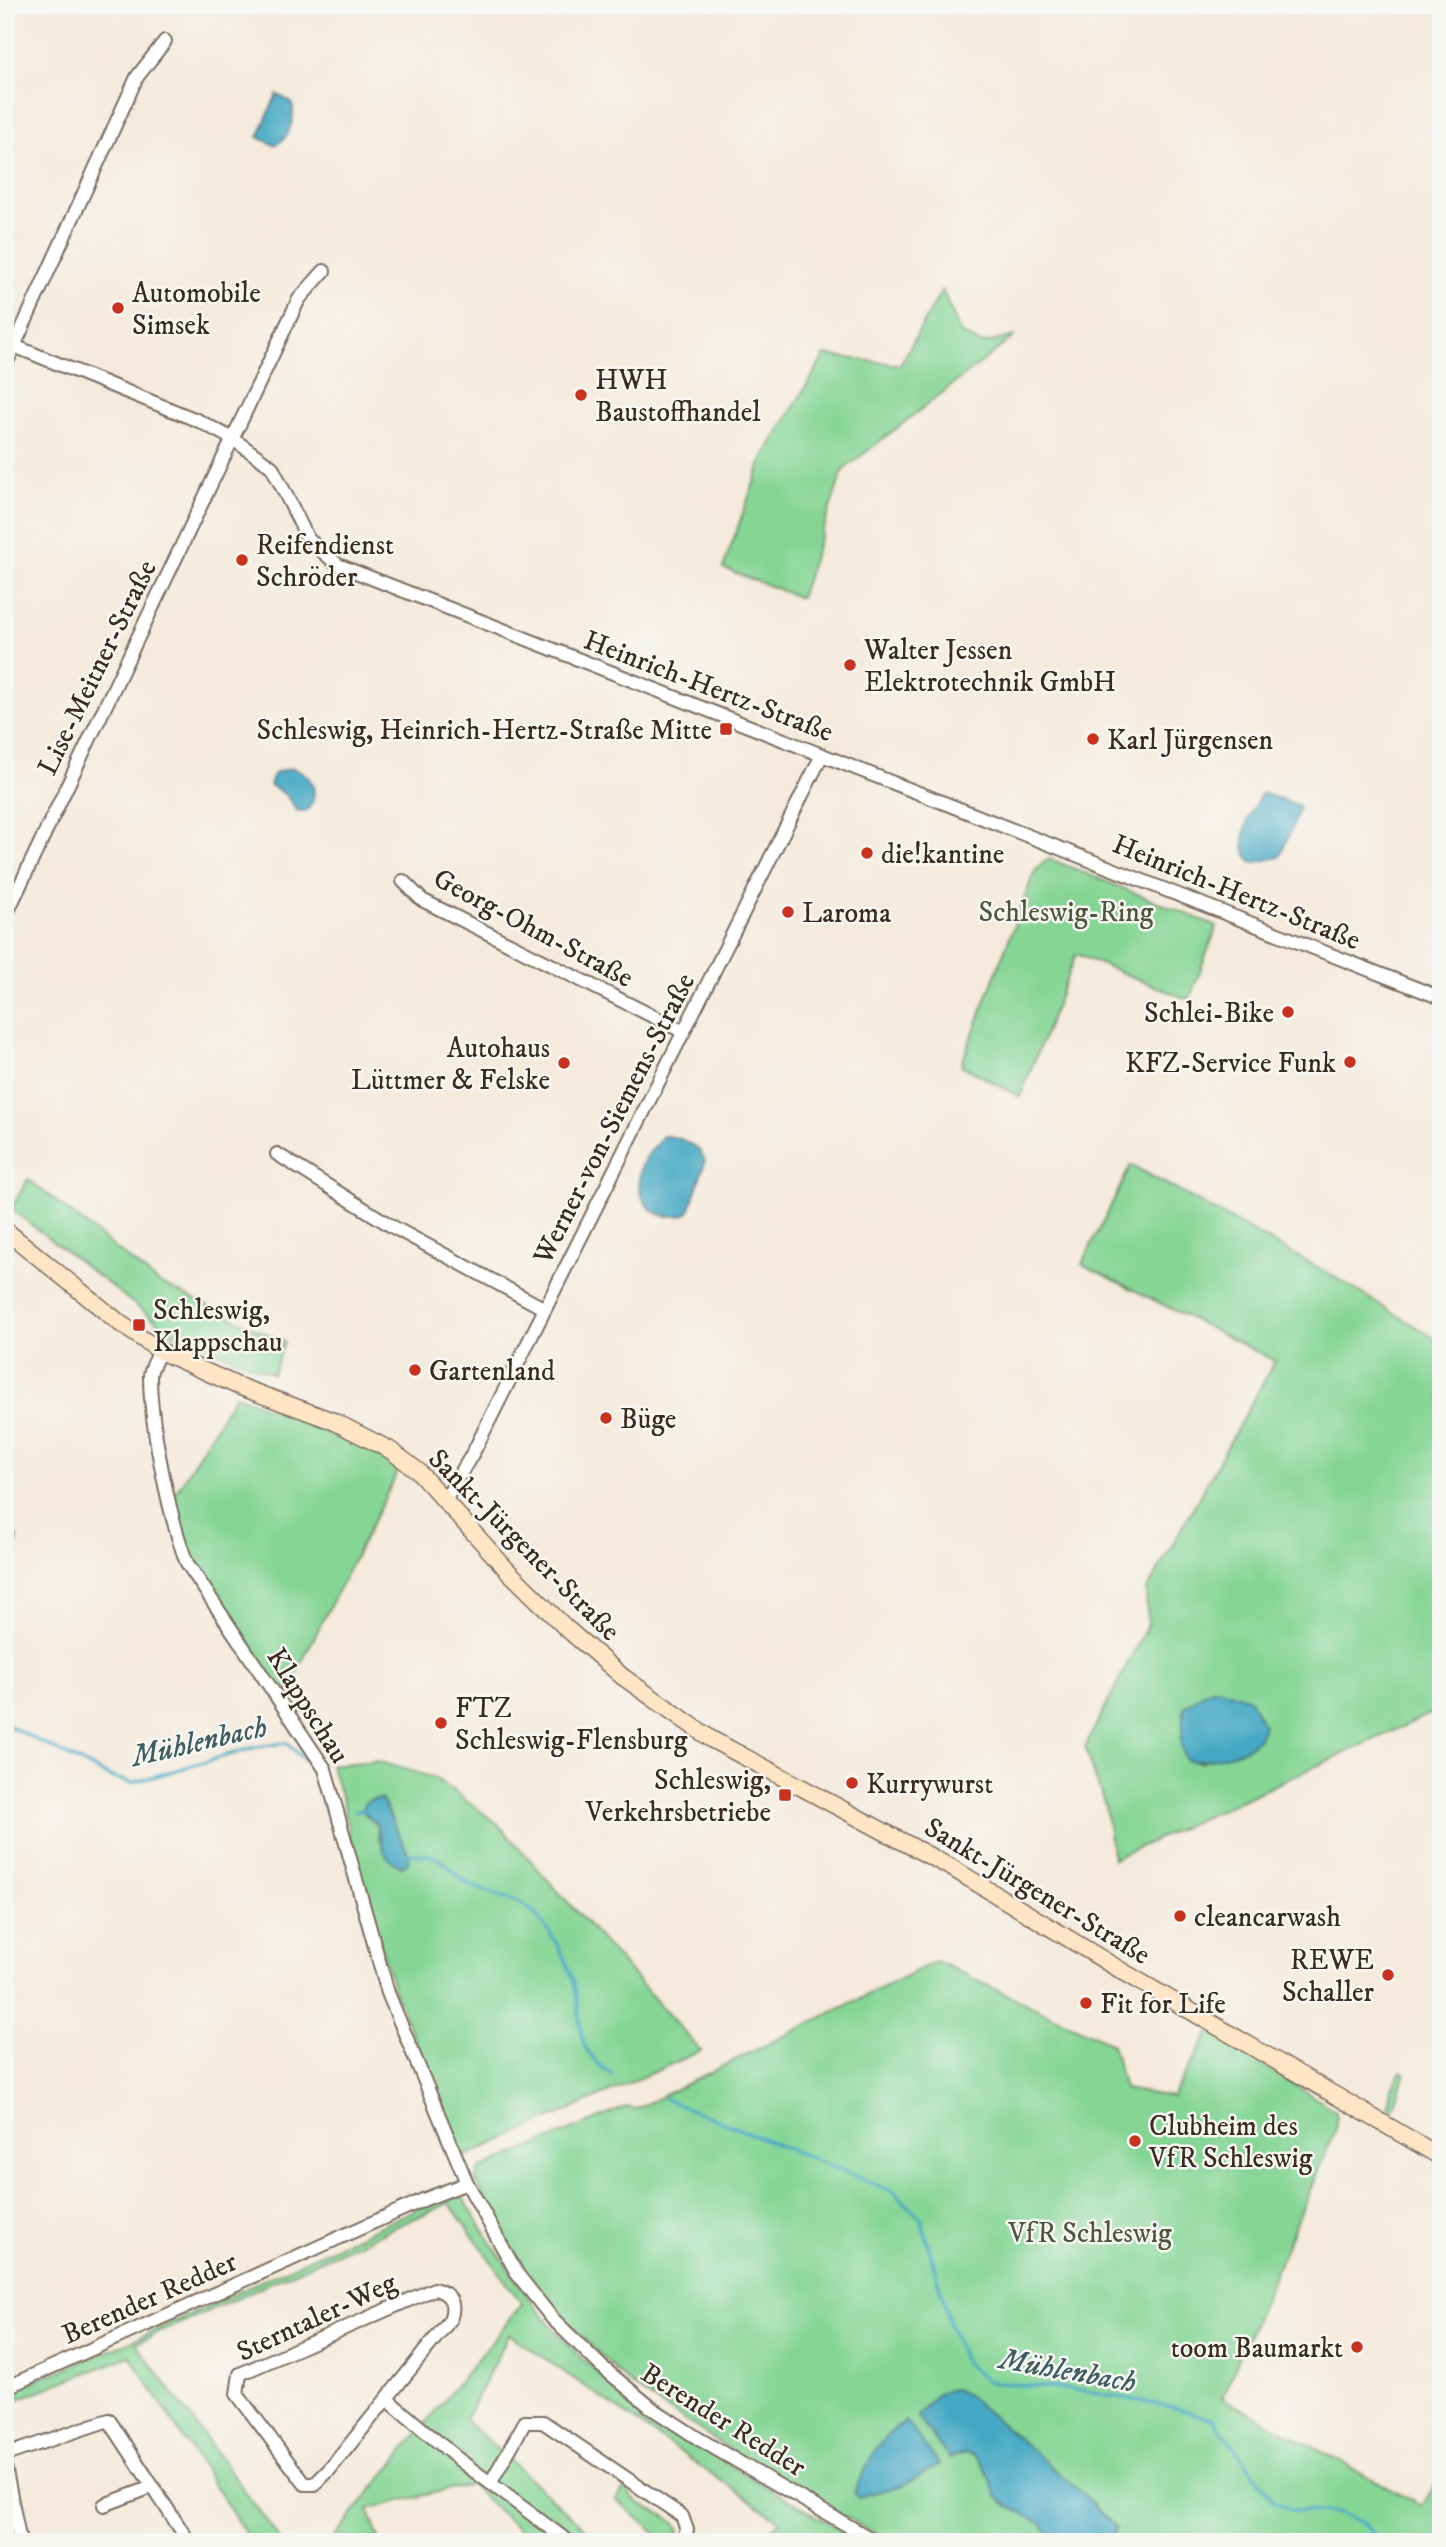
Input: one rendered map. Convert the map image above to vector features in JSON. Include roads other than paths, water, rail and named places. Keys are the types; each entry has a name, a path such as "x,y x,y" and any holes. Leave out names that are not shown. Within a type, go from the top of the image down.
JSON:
{"street":[{"path":"5,366 137,77 164,41"},
{"name":"Lise-Meitner-Straße","path":"5,917 299,299 324,271"},
{"name":"Heinrich-Hertz-Straße","path":"14,346 199,421 233,439 272,467 308,539 338,565 1441,998"},
{"name":"Werner-von-Siemens-Straße","path":"445,1500 474,1451 822,755"},
{"name":"Georg-Ohm-Straße","path":"402,881 422,900 684,1032"},
{"path":"276,1154 393,1227 545,1308"},
{"name":"Sankt-Jürgener-Straße","path":"5,1230 121,1324 160,1351 192,1367 368,1438 418,1471 508,1571 566,1628 667,1710 747,1760 940,1861 1441,2157"},
{"name":"Klappschau","path":"160,1351 150,1374 159,1444 177,1539 187,1563 325,1769 388,1993 461,2170"},
{"name":"Berender Redder","path":"461,2170 518,2275 552,2318 608,2372 653,2409 699,2439 876,2542"},
{"name":"Berender Redder","path":"5,2388 423,2200 467,2183"},
{"name":"Sterntaler-Weg","path":"434,2289 442,2291 453,2301 450,2320 388,2400 330,2469 315,2484 305,2484 237,2394 237,2382 240,2374 290,2350 434,2289"},
{"path":"388,2400 458,2459 569,2542"},
{"path":"5,2455 108,2420 189,2542"},
{"path":"491,2482 525,2422 543,2422 682,2516 687,2530 682,2542"},
{"path":"5,2466 20,2542"},
{"path":"104,2505 152,2487"}],"water":[{"path":"277,94 292,103 293,115 284,139 274,145 258,137"},
{"path":"291,768 305,774 313,786 313,799 305,812 296,810 286,795 270,785 274,773"},
{"path":"1262,793 1298,805 1299,810 1280,857 1253,863 1244,848 1244,839 1249,819"},
{"path":"663,1136 689,1143 700,1151 705,1162 689,1212 682,1215 669,1216 654,1211 641,1195 640,1172 649,1153"},
{"path":"1218,1688 1250,1699 1263,1725 1259,1737 1251,1745 1233,1753 1212,1759 1186,1760 1181,1744 1184,1707 1208,1690"},
{"path":"372,1799 381,1799 385,1806 409,1855 408,1863 402,1866 386,1855 377,1826 362,1810 364,1804"},
{"path":"955,2389 966,2394 1082,2493 1116,2528 1112,2537 1117,2542 1052,2542 1042,2523 1009,2507 997,2496 983,2464 975,2456 965,2453 949,2458 917,2416 938,2394"},
{"path":"906,2421 939,2464 904,2485 858,2497 854,2493 874,2452 888,2434"}],"waterway":[{"name":"Mühlenbach","path":"5,1724 108,1776 132,1783 256,1747 287,1743 315,1771 326,1808 332,1812"},
{"name":"Mühlenbach","path":"356,1811 362,1810"},
{"name":"Mühlenbach","path":"409,1855 432,1856 446,1864 464,1881 519,1902 539,1918 562,1953 570,1971 581,2032 589,2055 612,2074"},
{"name":"Mühlenbach","path":"665,2099 894,2192 921,2218 948,2318 964,2362 989,2382 1086,2391 1172,2407 1213,2419 1275,2502 1292,2510 1339,2513 1364,2524 1382,2542"}],"place":[{"name":"Automobile Simsek","path":"118,308"},
{"name":"HWH Baustoffhandel","path":"581,395"},
{"name":"Reifendienst Schröder","path":"242,560"},
{"name":"Walter Jessen Elektrotechnik GmbH","path":"850,665"},
{"name":"Schleswig, Heinrich-Hertz-Straße Mitte","path":"726,729"},
{"name":"Karl Jürgensen","path":"1093,739"},
{"name":"die!kantine","path":"867,853"},
{"name":"Laroma","path":"788,912"},
{"name":"Schlei-Bike","path":"1288,1012"},
{"name":"KFZ-Service Funk","path":"1350,1062"},
{"name":"Autohaus Lüttmer & Felske","path":"564,1063"},
{"name":"Schleswig, Klappschau","path":"139,1325"},
{"name":"Gartenland","path":"415,1370"},
{"name":"Büge","path":"606,1418"},
{"name":"FTZ Schleswig-Flensburg","path":"441,1723"},
{"name":"Kurrywurst","path":"852,1783"},
{"name":"Schleswig, Verkehrsbetriebe","path":"785,1795"},
{"name":"cleancarwash","path":"1180,1916"},
{"name":"REWE Schaller","path":"1388,1975"},
{"name":"Fit for Life","path":"1086,2003"},
{"name":"Clubheim des VfR Schleswig","path":"1135,2141"},
{"name":"toom Baumarkt","path":"1357,2347"}],"park label":[{"name":"Schleswig-Ring","path":"1066,911"},
{"name":"VfR Schleswig","path":"1090,2232"}]}
